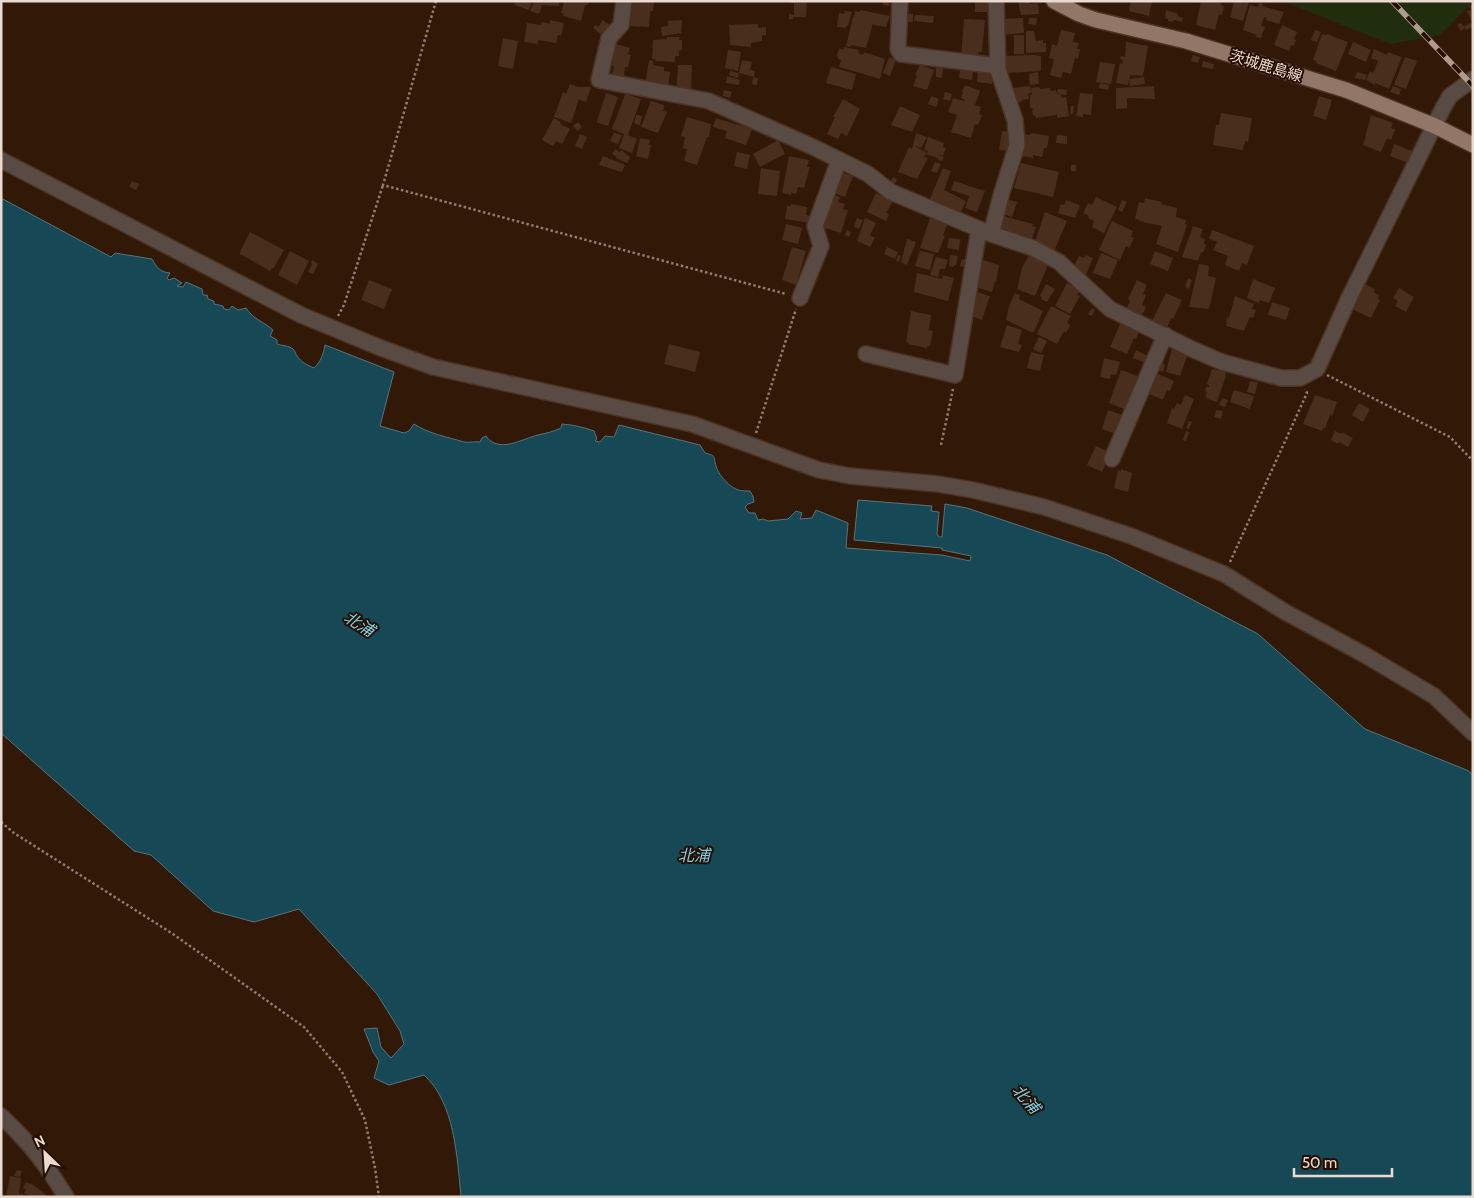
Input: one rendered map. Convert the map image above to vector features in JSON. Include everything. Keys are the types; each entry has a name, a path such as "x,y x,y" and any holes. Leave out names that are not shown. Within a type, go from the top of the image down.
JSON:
{"main road":[{"name":"茨城鹿島線","path":"1054,1 1079,14 1096,20 1186,41 1346,90 1435,126 1473,145"}],"street":[{"path":"624,1 621,25 608,38 599,80 709,102 840,160 868,174 891,192 985,232 1033,248 1059,262 1110,309 1222,362 1281,378 1300,378 1317,369 1349,298 1443,108 1450,96 1473,80"},
{"path":"900,1 898,49 901,54 998,66"},
{"path":"866,354 955,375 985,232 1002,192 1017,145 1015,120 998,66 996,1"},
{"path":"1,160 301,315 380,348 434,366 692,424 819,470 850,476 938,484 973,490 1044,507 1131,536 1224,574 1285,612 1365,655 1434,696 1473,733"},
{"path":"800,298 821,246 816,226 840,160"},
{"path":"1112,459 1165,335"},
{"path":"1,1116 26,1139 47,1166 66,1197"}],"path":[{"path":"331,328 344,306 383,185 436,1"},
{"path":"383,185 800,298 752,446"},
{"path":"1317,369 1450,438 1473,461"},
{"path":"942,445 955,375"},
{"path":"1224,574 1307,393 1300,378"},
{"path":"1,822 14,833 173,934 304,1027 342,1072 365,1120 376,1168 379,1197"}],"green space":[{"path":"1282,1 1473,2 1440,35 1390,44"}],"water":[{"name":"北浦","path":"1,198 111,257 115,253 152,259 159,269 170,273 167,278 169,280 174,278 182,283 177,286 183,287 186,282 202,289 203,295 207,295 208,299 214,301 214,304 223,306 224,309 229,310 232,306 238,310 246,308 255,318 273,330 270,336 277,340 277,344 294,350 300,360 311,367 314,368 320,360 325,345 394,372 380,426 404,433 409,431 414,424 432,433 464,442 480,442 486,436 497,444 504,445 561,428 562,424 594,431 597,439 595,441 600,442 605,436 614,437 619,425 700,445 705,453 714,457 718,472 729,484 737,490 750,491 754,502 745,507 749,513 755,513 758,520 788,519 796,511 802,513 800,519 812,518 816,510 848,523 846,548 942,555 970,561 971,556 942,550 942,548 854,540 858,500 932,506 931,511 939,512 937,534 939,537 942,537 945,504 967,508 1107,555 1258,634 1365,729 1469,771 1473,776 1473,1197 461,1197 453,1132 442,1100 424,1075 389,1085 374,1078 379,1061 373,1052 364,1029 377,1028 381,1047 391,1058 404,1044 400,1031 377,994 299,909 254,922 213,911 151,855 134,851 1,733"}],"building":[{"path":"515,1 532,1 529,10 514,5"},
{"path":"534,1 559,1 559,6 542,5 539,14 530,11"},
{"path":"564,1 589,1 588,5 585,5 581,21 563,16 564,14 561,13"},
{"path":"632,1 654,2 653,11 650,11 649,27 630,26"},
{"path":"790,1 807,1 806,17 793,17 793,19 789,19 789,14 794,15 794,3 790,3"},
{"path":"883,1 890,1 889,6 883,5"},
{"path":"975,1 988,1 987,12 975,12"},
{"path":"1018,1 1030,1 1030,4 1038,3 1039,14 1021,15"},
{"path":"1131,1 1152,1 1149,16 1129,11"},
{"path":"1201,1 1222,1 1221,5 1224,6 1222,15 1219,14 1215,30 1196,25"},
{"path":"1234,1 1249,2 1243,21 1230,17"},
{"path":"1259,3 1263,4 1262,6 1284,12 1279,24 1266,20 1267,18 1264,17 1261,26 1265,27 1261,38 1243,30 1250,5 1258,7"},
{"path":"1473,4 1473,24 1467,11 1471,10 1469,6"},
{"path":"860,10 890,16 886,27 874,25 873,23 866,48 846,46 855,11 860,12"},
{"path":"1166,10 1178,14 1177,16 1183,18 1182,22 1168,21 1165,18"},
{"path":"845,11 852,12 848,26 846,28 837,27 839,13 844,14"},
{"path":"902,14 913,14 913,22 902,22"},
{"path":"915,15 934,16 933,23 914,21"},
{"path":"1023,18 1024,33 1002,35 1001,19"},
{"path":"1029,18 1037,18 1036,25 1028,24"},
{"path":"964,19 985,20 982,52 978,52 978,61 961,60"},
{"path":"550,20 564,23 561,36 558,35 556,43 538,40 538,44 524,42 527,23 541,25 542,22 550,24"},
{"path":"603,20 611,26 604,37 593,28 595,25 598,27"},
{"path":"682,20 681,33 662,36 661,27 668,26 668,21"},
{"path":"1461,23 1465,28 1461,31 1457,25"},
{"path":"1471,23 1473,27 1466,30 1464,26"},
{"path":"758,24 758,28 766,27 766,35 762,35 762,41 751,43 751,47 730,45 729,25"},
{"path":"1282,25 1297,32 1294,46 1291,45 1289,51 1274,45"},
{"path":"1061,30 1075,33 1073,42 1079,43 1077,49 1080,49 1078,59 1075,58 1071,74 1063,72 1061,78 1050,75 1054,59 1049,58 1052,44 1057,46"},
{"path":"1315,30 1321,32 1317,42 1311,40"},
{"path":"1026,31 1034,31 1036,41 1043,40 1043,43 1046,43 1046,52 1026,53"},
{"path":"1322,34 1348,42 1336,71 1313,60"},
{"path":"1014,35 1024,35 1024,54 1014,54"},
{"path":"667,37 680,37 679,40 682,40 682,50 679,51 679,56 675,56 675,62 655,61 655,59 652,59 653,40 667,39"},
{"path":"503,38 518,41 513,69 498,66"},
{"path":"1126,42 1148,46 1143,76 1130,75 1128,85 1116,83 1120,63 1122,64 1123,60 1120,59 1121,56 1125,57"},
{"path":"1353,42 1371,50 1366,62 1348,54"},
{"path":"612,43 630,48 628,54 631,55 628,67 625,67 624,77 612,74 614,66 607,64"},
{"path":"844,47 859,50 858,53 863,55 864,52 885,59 880,79 839,67 841,60 837,56 839,48 843,50"},
{"path":"1374,49 1387,55 1388,52 1402,57 1389,89 1366,80 1370,71 1373,73 1378,61 1371,58"},
{"path":"728,50 741,52 738,71 725,68"},
{"path":"1193,55 1200,57 1198,63 1191,61"},
{"path":"1005,56 1041,56 1041,71 1006,73"},
{"path":"889,57 896,60 890,76 883,73"},
{"path":"1405,57 1417,61 1406,89 1394,85"},
{"path":"649,60 653,61 653,65 664,67 664,71 670,72 668,88 645,85"},
{"path":"742,60 752,62 750,70 755,71 754,77 739,73"},
{"path":"1203,61 1214,64 1213,69 1202,67"},
{"path":"1100,62 1115,64 1111,84 1096,82"},
{"path":"678,65 692,65 691,93 676,93"},
{"path":"920,65 934,70 927,90 913,86 917,76 915,75"},
{"path":"831,67 856,74 852,90 826,83"},
{"path":"936,67 943,68 942,78 936,77"},
{"path":"960,69 973,71 972,80 959,78"},
{"path":"978,70 993,71 992,84 977,82"},
{"path":"730,71 739,73 738,78 729,75"},
{"path":"1038,72 1039,84 1030,85 1029,74"},
{"path":"1357,72 1367,75 1365,80 1355,78"},
{"path":"727,76 740,80 739,85 726,83"},
{"path":"753,77 758,78 757,85 752,84"},
{"path":"1144,77 1145,84 1130,86 1129,79"},
{"path":"1100,83 1109,85 1108,90 1099,88"},
{"path":"570,84 578,87 591,87 586,102 579,99 571,123 554,117 563,92 566,94"},
{"path":"965,85 980,91 975,105 981,107 979,114 982,115 978,125 975,124 971,138 951,132 957,115 948,112 953,98 965,100 961,98"},
{"path":"1030,86 1031,93 1028,94 1029,99 1015,103 1012,88"},
{"path":"1154,86 1155,99 1127,98 1127,108 1116,109 1116,88"},
{"path":"1393,86 1401,89 1399,95 1390,92"},
{"path":"1039,87 1040,89 1050,88 1051,91 1056,90 1057,94 1061,94 1062,98 1066,97 1069,116 1057,118 1057,115 1036,118 1035,115 1033,116 1032,110 1034,109 1030,108 1031,88"},
{"path":"1058,89 1067,90 1066,95 1057,93"},
{"path":"724,90 732,92 730,98 723,96"},
{"path":"626,92 641,99 628,135 637,139 632,153 619,148 624,134 612,129"},
{"path":"945,92 952,94 950,101 943,99"},
{"path":"606,93 618,97 608,126 597,121"},
{"path":"1080,93 1093,94 1091,115 1083,114 1083,117 1076,116"},
{"path":"931,96 939,99 936,107 928,104"},
{"path":"1319,96 1332,100 1326,120 1313,116"},
{"path":"843,99 860,109 847,136 841,133 838,139 827,134 835,117 833,117"},
{"path":"651,101 664,105 663,111 667,112 658,133 641,127"},
{"path":"900,106 920,115 912,132 891,125"},
{"path":"1071,106 1074,106 1073,114 1070,114"},
{"path":"1221,113 1252,118 1248,142 1245,141 1243,150 1213,145 1216,125 1219,125"},
{"path":"636,115 642,116 640,125 634,123"},
{"path":"1371,115 1393,123 1391,128 1395,130 1391,140 1387,138 1381,152 1363,145"},
{"path":"687,117 711,124 709,137 707,137 697,165 684,161 687,149 683,148 685,137 681,136"},
{"path":"554,118 561,122 560,124 570,129 562,144 556,141 553,146 542,140"},
{"path":"716,118 752,129 746,145 725,138 727,131 713,127"},
{"path":"578,122 582,127 578,131 573,126"},
{"path":"1002,131 1014,133 1012,151 999,150"},
{"path":"614,133 622,135 618,144 610,141"},
{"path":"916,133 927,137 921,148 913,145"},
{"path":"1031,133 1049,136 1047,148 1044,148 1042,157 1033,155 1033,158 1022,156 1025,134 1030,135"},
{"path":"580,134 587,137 582,149 575,146"},
{"path":"1057,135 1067,136 1067,144 1056,143"},
{"path":"928,137 944,143 943,147 946,148 943,156 936,154 944,157 942,161 926,154 924,157 928,158 917,179 898,172 909,147 912,149 913,145 927,153 928,151 924,150"},
{"path":"640,138 650,140 649,145 651,145 648,159 636,156"},
{"path":"778,140 785,154 760,167 753,154"},
{"path":"1394,144 1412,151 1408,163 1390,156"},
{"path":"615,149 620,152 621,150 630,157 627,163 612,154"},
{"path":"737,152 750,155 747,169 734,166"},
{"path":"603,156 625,165 622,172 599,165"},
{"path":"789,156 809,160 807,167 810,167 804,188 798,187 796,194 791,193 791,195 782,193"},
{"path":"935,162 941,164 937,173 931,171"},
{"path":"1021,163 1059,172 1053,197 1014,188"},
{"path":"1071,165 1076,165 1076,171 1071,171"},
{"path":"761,168 780,171 777,196 758,194"},
{"path":"943,168 951,171 944,190 966,201 959,216 929,201"},
{"path":"837,171 853,176 845,197 830,192"},
{"path":"893,177 897,179 894,185 890,182"},
{"path":"132,181 139,184 136,190 129,187"},
{"path":"954,181 985,191 977,212 965,208 969,196 951,190"},
{"path":"876,193 893,201 886,213 889,214 886,221 867,212"},
{"path":"831,194 840,197 838,202 845,204 843,209 848,210 841,233 821,227"},
{"path":"1096,197 1117,207 1104,233 1092,227 1094,221 1083,213 1088,203 1092,205"},
{"path":"1145,198 1177,208 1176,217 1186,220 1185,224 1187,225 1178,252 1156,244 1162,226 1135,219 1139,202 1144,203"},
{"path":"1006,199 1017,202 1012,217 1002,214"},
{"path":"1066,200 1080,205 1075,218 1058,213 1061,204 1064,205"},
{"path":"1122,200 1127,202 1122,212 1118,210"},
{"path":"791,204 807,207 806,215 811,216 810,223 785,219 787,206 791,206"},
{"path":"1045,212 1067,221 1054,251 1035,242"},
{"path":"1003,216 1033,224 1032,226 1036,227 1031,241 997,234"},
{"path":"857,218 863,220 859,229 854,227"},
{"path":"865,218 876,223 870,235 875,238 870,247 857,241"},
{"path":"930,218 947,225 938,253 920,248"},
{"path":"1112,221 1133,231 1131,237 1134,238 1129,248 1126,246 1120,260 1099,250"},
{"path":"786,224 802,228 798,244 782,240"},
{"path":"1193,226 1203,229 1200,237 1205,239 1204,244 1206,245 1198,261 1182,257"},
{"path":"847,230 851,232 849,237 845,235"},
{"path":"1212,230 1254,246 1247,265 1242,263 1239,271 1225,265 1228,256 1213,250 1217,242 1209,239"},
{"path":"250,232 284,250 270,271 240,254"},
{"path":"949,238 960,239 959,250 947,248"},
{"path":"907,239 916,242 907,265 901,262"},
{"path":"792,247 806,251 796,285 782,280"},
{"path":"887,247 898,252 895,259 884,254"},
{"path":"290,251 309,261 297,285 278,275"},
{"path":"920,251 934,254 930,270 915,266"},
{"path":"1155,251 1173,258 1168,271 1150,264"},
{"path":"1101,253 1118,260 1110,279 1093,273"},
{"path":"898,255 901,256 899,262 896,261"},
{"path":"950,255 958,256 954,267 949,266"},
{"path":"1029,255 1044,261 1043,263 1048,265 1035,296 1017,289 1022,268"},
{"path":"1086,255 1093,258 1086,275 1073,269 1079,256 1084,258"},
{"path":"936,257 948,260 945,269 940,269 938,277 930,275"},
{"path":"962,259 966,260 964,267 960,266"},
{"path":"312,260 318,264 313,274 308,272"},
{"path":"983,260 999,265 992,292 975,287"},
{"path":"1199,264 1209,266 1208,276 1216,278 1209,309 1189,307"},
{"path":"917,273 942,279 943,275 954,278 948,301 914,292"},
{"path":"1188,279 1192,280 1189,289 1185,287"},
{"path":"1253,279 1275,288 1269,303 1260,300 1259,303 1247,298"},
{"path":"369,280 392,289 384,309 361,300"},
{"path":"1137,280 1147,285 1143,294 1146,295 1142,305 1146,307 1141,317 1126,310 1130,301 1128,299"},
{"path":"1067,283 1080,290 1077,295 1080,296 1070,314 1055,306"},
{"path":"1046,284 1055,289 1047,302 1041,299 1042,297 1040,296"},
{"path":"1365,284 1375,289 1374,292 1379,295 1378,299 1380,300 1371,318 1352,309"},
{"path":"1399,288 1414,297 1406,312 1395,306 1398,301 1393,298"},
{"path":"977,292 990,296 982,320 971,316"},
{"path":"1015,293 1020,295 1019,299 1043,311 1034,332 1006,320 1009,306"},
{"path":"1166,293 1182,300 1167,328 1152,321"},
{"path":"1235,296 1254,304 1252,309 1256,310 1253,318 1250,317 1244,331 1226,326 1227,317 1229,318"},
{"path":"1272,302 1290,308 1286,320 1268,315"},
{"path":"1051,306 1071,316 1067,323 1070,325 1066,333 1064,331 1057,344 1037,334"},
{"path":"1092,308 1095,310 1092,316 1088,314"},
{"path":"911,311 931,315 929,330 933,331 930,346 927,346 927,348 906,342"},
{"path":"1121,322 1137,329 1139,332 1136,339 1134,338 1127,354 1110,347"},
{"path":"1007,325 1022,330 1018,344 1022,345 1019,352 1000,347"},
{"path":"1039,337 1047,341 1041,353 1033,349"},
{"path":"669,344 700,352 695,372 664,364"},
{"path":"1172,348 1188,353 1180,376 1166,372"},
{"path":"1136,350 1148,356 1145,363 1133,358"},
{"path":"1031,352 1044,355 1040,371 1027,368"},
{"path":"1104,358 1120,362 1116,375 1111,374 1110,379 1100,377"},
{"path":"1158,362 1165,364 1163,372 1156,369"},
{"path":"1212,369 1226,372 1217,402 1205,397"},
{"path":"1121,370 1138,376 1134,387 1139,389 1129,411 1109,403"},
{"path":"1158,374 1174,381 1170,391 1167,390 1163,400 1149,394"},
{"path":"1250,381 1258,382 1255,394 1247,392"},
{"path":"1234,390 1254,396 1250,409 1230,402"},
{"path":"1185,395 1194,399 1182,429 1167,423 1172,408 1174,409 1177,403 1181,405"},
{"path":"1315,395 1337,402 1332,416 1330,415 1322,431 1303,424"},
{"path":"1222,398 1228,400 1225,407 1219,405"},
{"path":"1359,403 1370,409 1363,422 1352,415"},
{"path":"1108,410 1122,415 1116,434 1102,429"},
{"path":"1216,410 1223,411 1221,419 1214,417"},
{"path":"1189,421 1192,422 1189,429 1186,428"},
{"path":"1186,431 1189,432 1186,441 1183,440"},
{"path":"1335,431 1341,434 1342,432 1353,438 1348,447 1331,440"},
{"path":"1096,446 1111,453 1102,472 1087,465"},
{"path":"1121,469 1132,473 1128,492 1114,488 1118,470 1121,471"},
{"path":"17,1170 22,1171 20,1177 14,1176"},
{"path":"10,1176 21,1178 19,1194 26,1195 25,1197 6,1197"},
{"path":"26,1182 31,1183 49,1197 30,1197 24,1193 26,1190 23,1188"}],"railway":[{"path":"1392,1 1473,86"}]}
